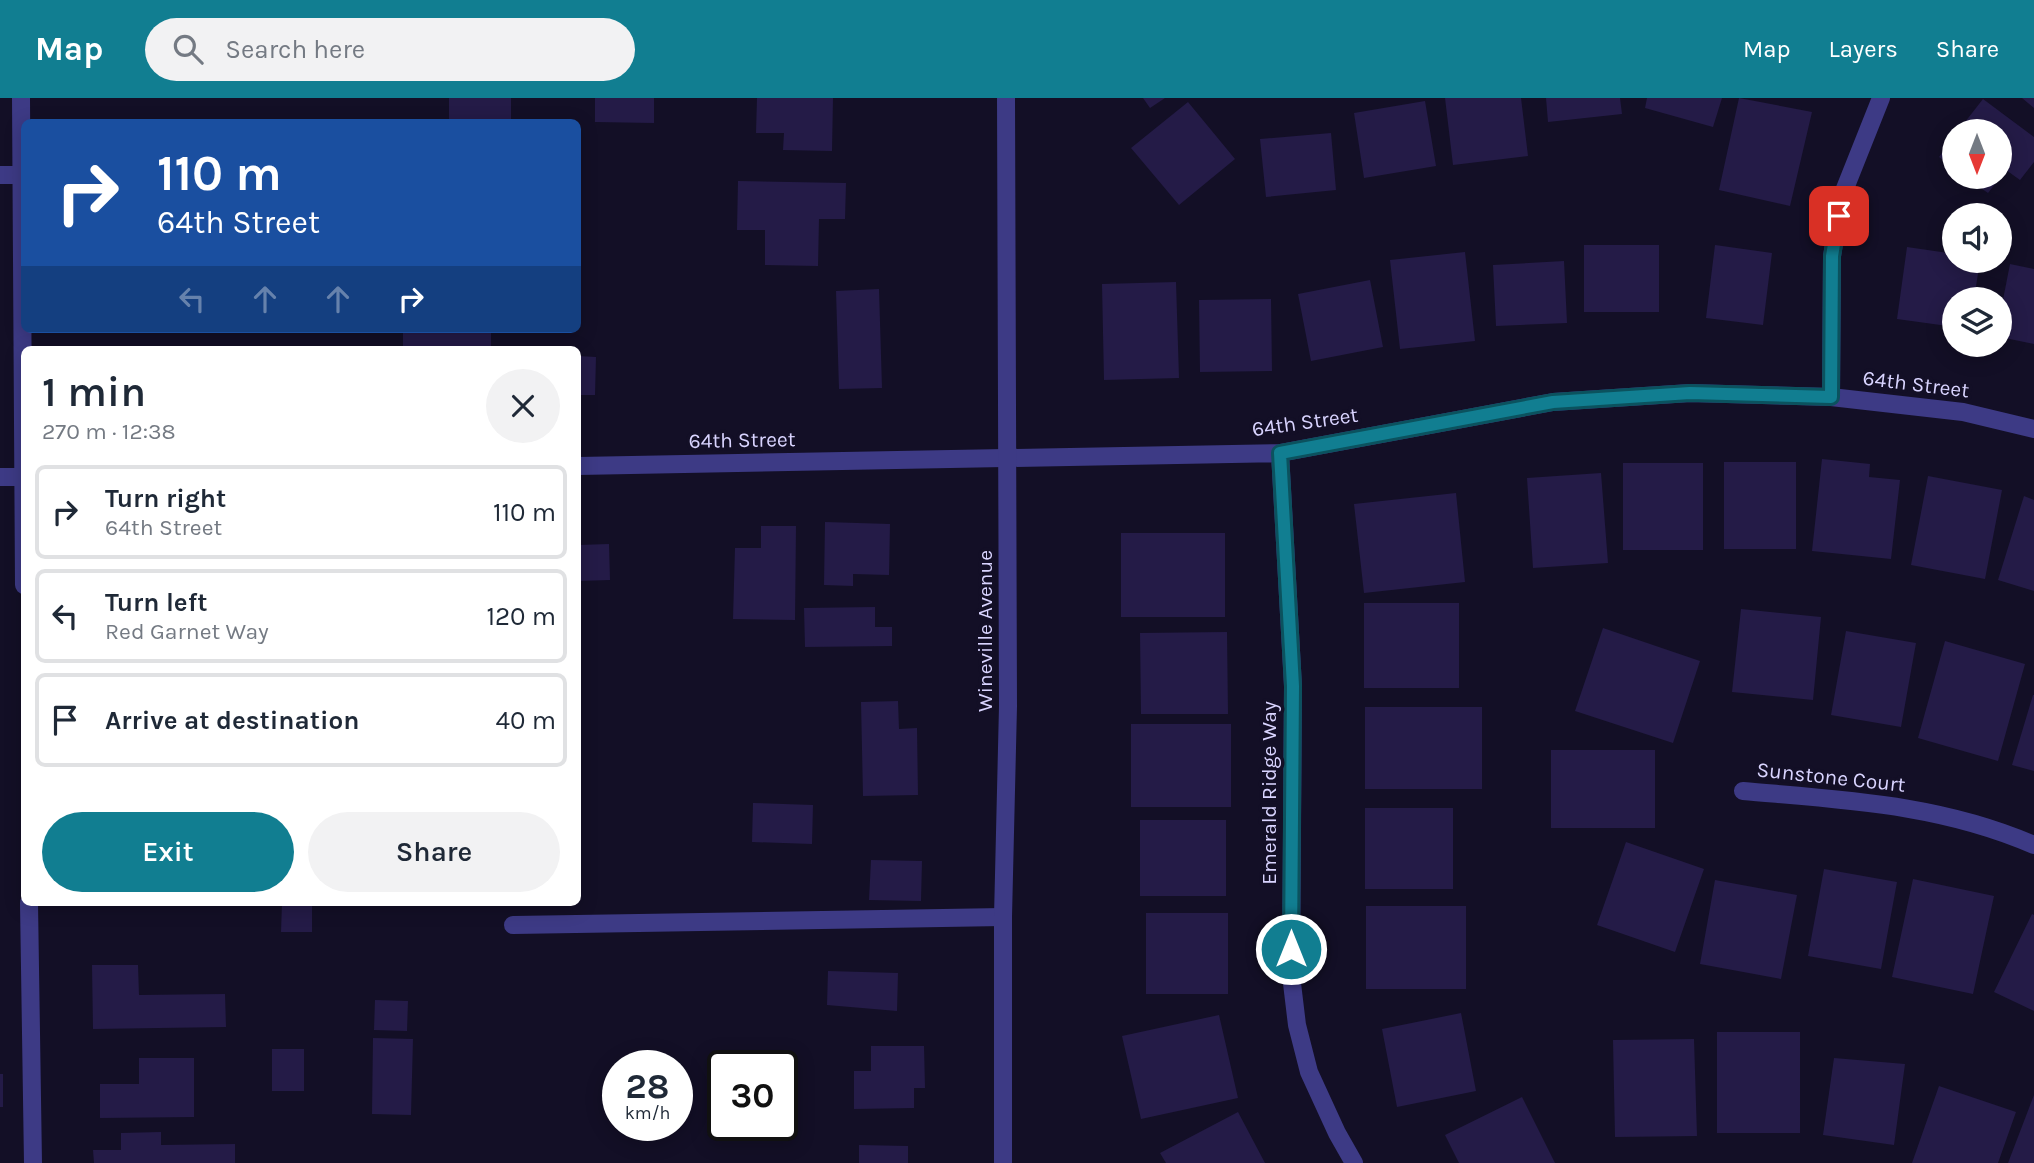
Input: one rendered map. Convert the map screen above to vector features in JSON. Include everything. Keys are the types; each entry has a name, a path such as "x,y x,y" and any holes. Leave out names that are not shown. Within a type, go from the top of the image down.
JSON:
{"street":[{"path":"21,98 21,119"},
{"name":"Wineville Avenue","path":"1003,1163 1003,917 1008,706 1006,98"},
{"path":"1831,397 1832,256 1842,195 1881,98"},
{"path":"0,174 21,175"},
{"name":"64th Street","path":"581,466 1280,453 1553,402 1690,393 1831,397 1963,412 2034,429"},
{"name":"Emerald Ridge Way","path":"1280,453 1293,686 1291,975 1297,1024 1309,1072 1354,1163"},
{"path":"0,477 21,477"},
{"name":"Sunstone Court","path":"1743,791 1893,804 1995,828 2034,845"},
{"path":"29,906 33,1163"},
{"path":"513,925 1003,917"}],"building":[{"path":"449,98 511,98 511,119 449,119"},
{"path":"595,98 654,98 654,123 595,122"},
{"path":"757,98 833,98 832,151 783,150 784,133 756,133"},
{"path":"1143,98 1165,98 1150,108"},
{"path":"1445,98 1521,98 1528,156 1453,165"},
{"path":"1546,98 1620,98 1622,114 1548,122"},
{"path":"1647,98 1722,98 1713,127 1645,108"},
{"path":"1739,98 1812,112 1790,206 1719,190"},
{"path":"2022,98 2034,98 2034,108"},
{"path":"1983,99 2010,119 1967,119"},
{"path":"1425,101 1436,166 1364,178 1354,113"},
{"path":"1188,102 1235,159 1179,205 1131,148"},
{"path":"2012,121 2034,137 2034,162 2020,180 2012,174"},
{"path":"1331,133 1336,190 1266,197 1260,139"},
{"path":"738,181 846,183 845,219 819,219 818,266 765,265 765,230 737,230"},
{"path":"1584,245 1659,245 1659,312 1584,312"},
{"path":"1715,245 1772,253 1763,325 1706,318"},
{"path":"1907,247 1942,252 1942,273 1978,273 1976,287 1942,287 1942,325 1897,319"},
{"path":"1465,252 1475,341 1400,349 1390,260"},
{"path":"1564,261 1567,323 1496,326 1493,265"},
{"path":"2012,264 2034,269 2034,344 2012,339 2012,287 2005,287 2008,273 2012,273"},
{"path":"1370,280 1383,347 1311,361 1298,294"},
{"path":"1176,282 1179,378 1104,380 1102,284"},
{"path":"879,289 882,388 839,389 836,291"},
{"path":"1271,299 1272,371 1200,372 1199,300"},
{"path":"403,333 491,333 491,346 403,346"},
{"path":"581,356 596,357 595,395 581,395"},
{"path":"1822,459 1870,464 1869,477 1900,480 1891,559 1812,551"},
{"path":"1724,462 1796,462 1796,549 1724,549"},
{"path":"1623,463 1703,463 1703,550 1623,550"},
{"path":"1601,473 1608,563 1533,568 1527,478"},
{"path":"1928,476 2002,490 1985,579 1911,565"},
{"path":"1456,493 1465,582 1364,593 1354,504"},
{"path":"2024,496 2034,500 2034,591 1998,580"},
{"path":"825,522 890,524 889,575 853,574 853,586 824,585"},
{"path":"761,526 796,526 795,620 733,619 735,548 761,548"},
{"path":"1121,533 1225,533 1225,617 1121,617"},
{"path":"609,544 610,580 581,581 581,545"},
{"path":"1364,603 1459,603 1459,688 1364,688"},
{"path":"875,607 875,627 892,627 892,646 805,647 804,608"},
{"path":"1741,609 1821,617 1813,700 1732,692"},
{"path":"1603,628 1700,661 1673,743 1575,711"},
{"path":"1846,631 1916,643 1901,727 1831,715"},
{"path":"1227,632 1228,714 1141,714 1140,633"},
{"path":"1945,641 2025,664 1998,761 1918,738"},
{"path":"2034,695 2034,771 2012,765"},
{"path":"898,701 899,729 917,728 918,795 863,796 861,702"},
{"path":"1365,707 1482,707 1482,789 1365,789"},
{"path":"1131,724 1231,724 1231,807 1131,807"},
{"path":"1551,750 1655,750 1655,828 1551,828"},
{"path":"753,803 813,805 812,844 752,842"},
{"path":"1365,808 1453,808 1453,889 1365,889"},
{"path":"1140,820 1226,820 1226,896 1140,896"},
{"path":"1626,842 1704,869 1675,952 1597,925"},
{"path":"871,860 922,861 921,901 869,900"},
{"path":"1824,869 1897,882 1881,969 1808,956"},
{"path":"1913,879 1994,896 1973,994 1892,977"},
{"path":"1715,880 1797,895 1781,979 1700,964"},
{"path":"282,906 312,906 312,932 281,932"},
{"path":"1366,906 1466,906 1466,989 1366,989"},
{"path":"1146,913 1228,913 1228,994 1146,994"},
{"path":"2032,914 2034,915 2034,1011 1994,992"},
{"path":"92,965 138,965 139,995 225,994 226,1027 93,1029"},
{"path":"828,971 898,973 897,1011 827,1005"},
{"path":"375,1000 408,1001 407,1031 374,1030"},
{"path":"1461,1013 1476,1091 1397,1107 1382,1029"},
{"path":"1219,1015 1238,1098 1141,1119 1122,1036"},
{"path":"1717,1032 1800,1032 1800,1133 1717,1133"},
{"path":"373,1038 413,1039 411,1115 372,1114"},
{"path":"1694,1039 1697,1136 1615,1137 1613,1040"},
{"path":"871,1046 924,1046 925,1088 914,1088 914,1108 854,1109 854,1071 871,1071"},
{"path":"272,1049 304,1049 304,1091 272,1091"},
{"path":"139,1058 194,1058 194,1117 100,1118 100,1084 139,1084"},
{"path":"1834,1058 1905,1064 1894,1145 1823,1135"},
{"path":"0,1074 3,1074 3,1107 0,1107"},
{"path":"1939,1086 2016,1112 1998,1163 1912,1163"},
{"path":"2034,1095 2034,1163 2008,1163"},
{"path":"1522,1097 1555,1163 1459,1163 1445,1135"},
{"path":"1238,1112 1265,1163 1166,1163 1160,1153"},
{"path":"161,1132 161,1145 235,1144 235,1163 94,1163 93,1150 121,1150 121,1133"},
{"path":"859,1145 908,1146 908,1163 859,1163"}],"route":[{"path":"1291,949 1293,686 1280,453 1553,402 1690,393 1831,397 1832,256 1839,216"}]}
